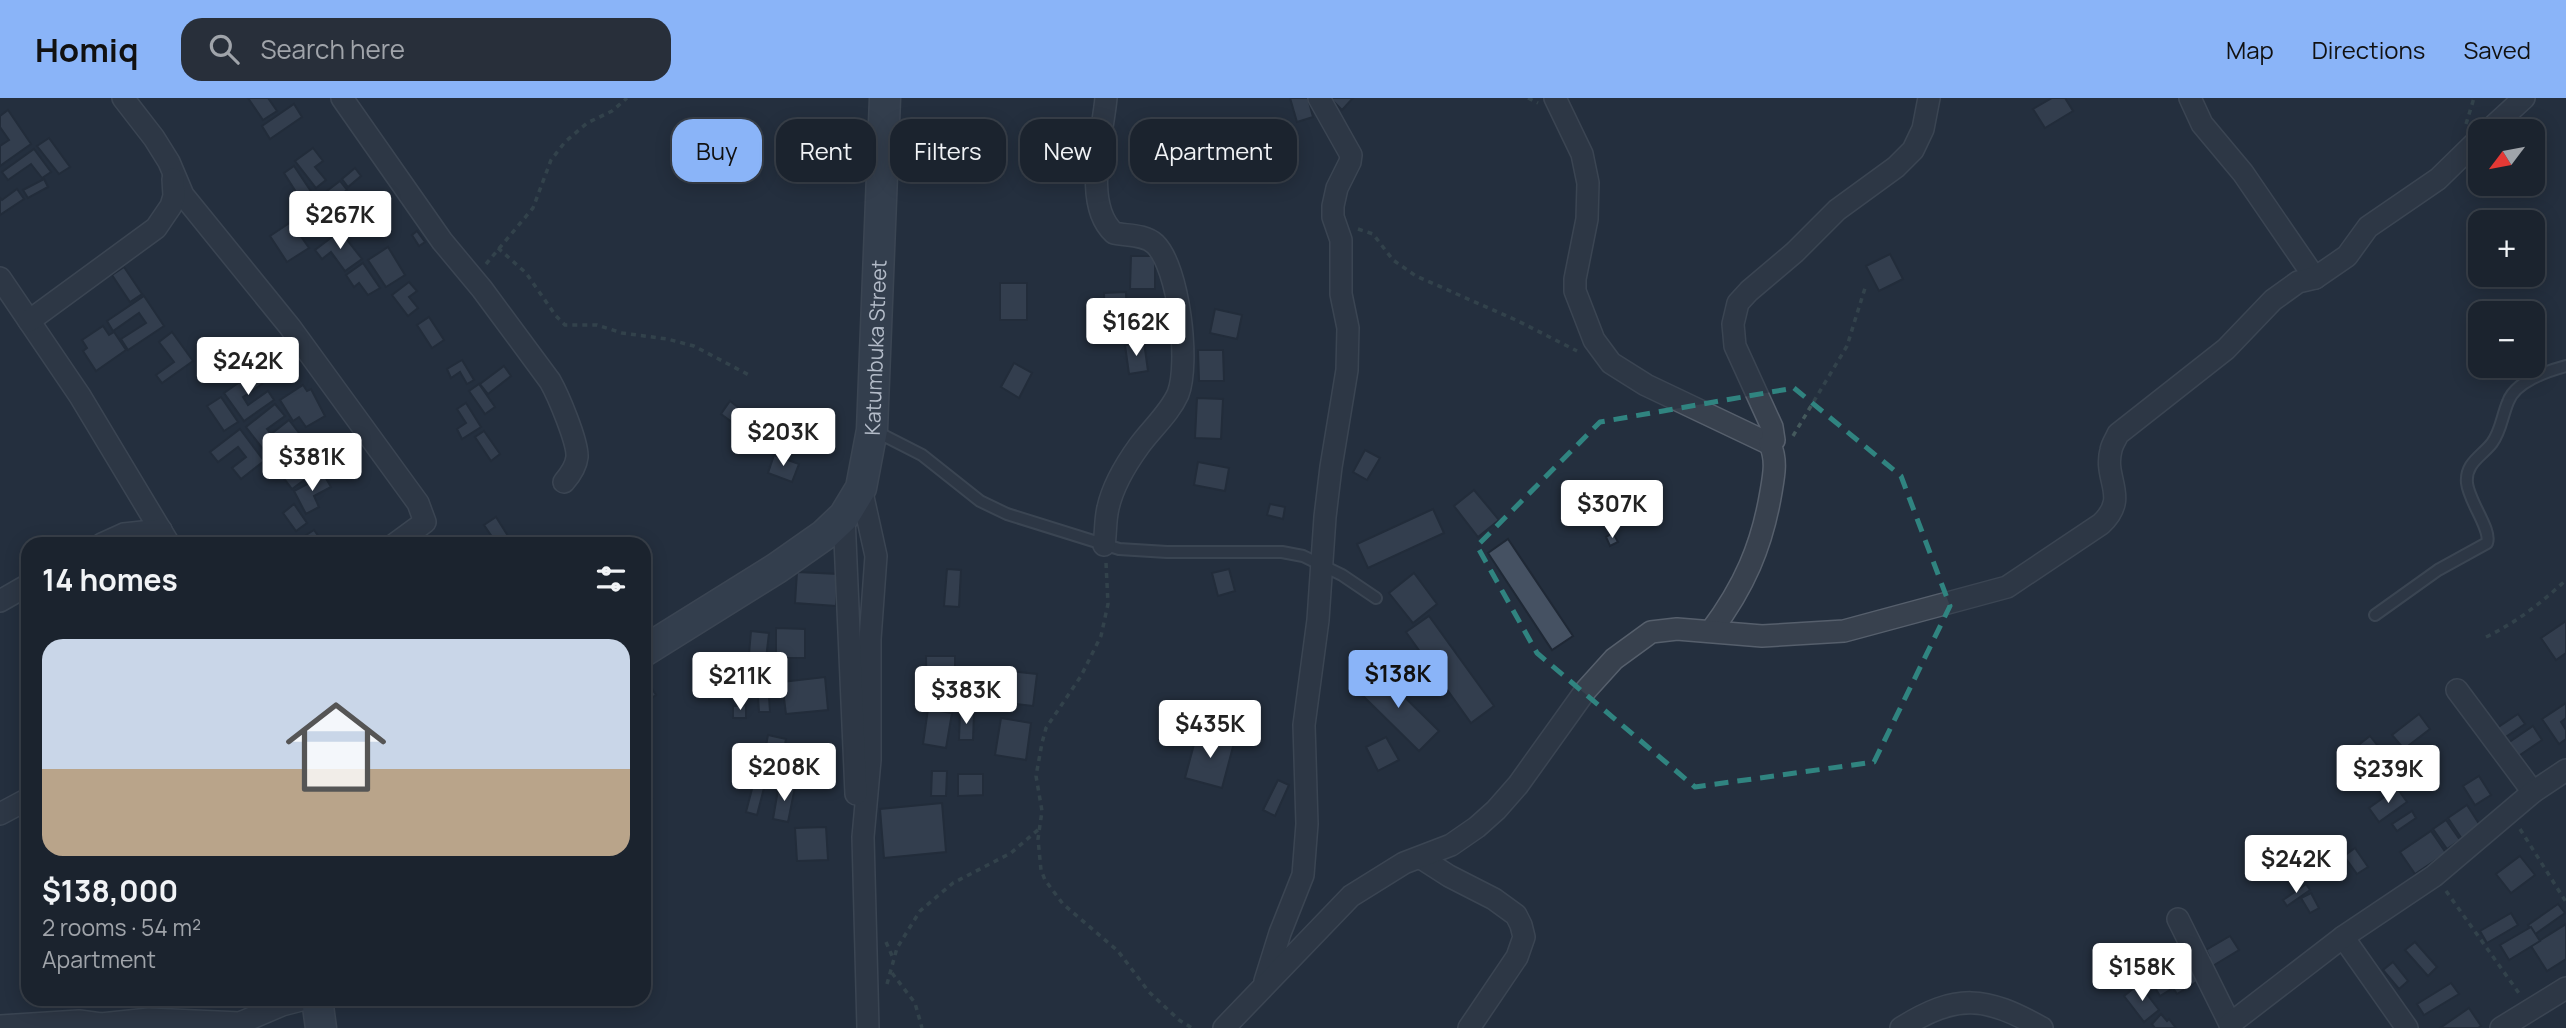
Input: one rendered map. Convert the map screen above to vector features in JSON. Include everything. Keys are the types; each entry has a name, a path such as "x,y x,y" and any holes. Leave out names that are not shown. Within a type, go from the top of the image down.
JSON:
{"main road":[{"name":"Katumbuka Street","path":"651,647 777,568 824,535 844,516 861,488 872,430 885,98"},
{"path":"318,1006 321,1028"}],"street":[{"path":"123,98 154,138 183,195 290,327 418,503 425,522 405,537"},
{"path":"342,98 434,231 474,279 541,368 557,394 576,446 577,456 572,471 564,482"},
{"path":"1104,545 1108,507 1116,483 1136,451 1163,419 1177,395 1184,360 1176,297 1161,252 1151,241 1114,233 1104,219 1097,185 1096,157 1107,98"},
{"path":"1264,985 1280,933 1303,874 1307,824 1304,725 1318,620 1331,467 1347,370 1348,328 1341,295 1342,247 1333,217 1333,206 1337,188 1350,162 1350,155 1319,98"},
{"path":"1555,98 1582,154 1588,183 1587,219 1575,291 1594,340 1611,363 1667,396 1770,444 1775,455 1766,522 1756,557 1731,605 1711,631"},
{"path":"1770,444 1774,440 1767,412 1735,346 1733,324 1738,303 1837,210 1896,167 1913,150 1923,129 1929,98"},
{"path":"2190,98 2202,124 2243,173 2315,278"},
{"path":"2501,119 2524,98"},
{"path":"1224,1028 1351,896 1404,863 1451,845 1496,810 1518,785 1573,705 1614,659 1629,646 1655,631 1677,629 1762,636 1844,631 2007,587 2101,524 2112,514 2116,496 2111,450 2118,434 2226,349 2273,300 2298,282 2315,278 2347,256 2368,228 2438,179 2468,150"},
{"path":"29,321 156,228 171,206 173,177"},
{"path":"0,278 80,396 165,537"},
{"path":"861,488 876,556 870,639 870,760 863,836 866,1028"},
{"path":"844,516 866,1028"},
{"path":"117,537 124,534 165,537"},
{"path":"0,601 21,589"},
{"path":"2457,690 2533,792"},
{"path":"2178,919 2231,1026 2343,937 2434,876 2533,792 2566,770"},
{"path":"0,814 21,803"},
{"path":"1421,858 1516,915 1523,932 1517,957 1469,1028"},
{"path":"2343,937 2407,1028"},
{"path":"2501,1028 2566,988"},
{"path":"1900,1028 1941,1007 1972,1002 1983,1002 2042,1028"},
{"path":"0,1026 79,1021 101,1024 159,1019 235,1025 280,1006"}],"lane":[{"path":"2375,615 2438,570 2487,542 2490,536 2473,504 2467,481 2470,468 2498,434 2509,399 2538,376 2566,366"},
{"path":"872,430 922,455 994,510 1104,545 1136,552 1282,552 1303,555 1376,598"}],"path":[{"path":"474,279 533,208 551,160 565,142 587,123 612,110 627,98"},
{"path":"1337,227 1349,227 1373,234 1401,267 1427,283 1518,321 1595,360 1611,363"},
{"path":"498,248 526,273 565,325 597,325 622,333 694,346 749,375"},
{"path":"1774,468 1847,346 1865,288"},
{"path":"1104,545 1109,590 1104,626 1094,654 1046,728 1036,776 1042,811 1038,839 1041,870 1052,891 1077,918 1118,951 1138,980 1179,1020 1192,1028"},
{"path":"2486,637 2511,625 2539,605 2566,580"},
{"path":"2510,812 2566,902"},
{"path":"886,992 897,948 920,911 953,883 1011,853 1040,827"},
{"path":"2434,876 2532,1010"},
{"path":"891,972 915,1003 922,1028"},
{"path":"1179,1020 1179,1028"}],"highlighted area":[{"path":"1794,388 1901,476 1950,606 1874,762 1695,787 1537,653 1477,546 1600,422"}],"building":[{"path":"248,98 268,98 277,111 263,120"},
{"path":"1290,98 1308,98 1313,117 1297,122"},
{"path":"1330,98 1353,98 1342,110"},
{"path":"2052,98 2065,98 2073,111 2045,128 2033,109"},
{"path":"294,104 302,117 270,139 262,126"},
{"path":"8,110 31,144 0,166 0,146 9,140 0,127 0,116"},
{"path":"49,138 70,167 59,174 37,146"},
{"path":"313,148 323,161 315,167 326,180 316,188 295,161"},
{"path":"34,149 51,172 42,178 31,164 8,180 2,172"},
{"path":"294,166 314,196 303,203 284,173"},
{"path":"355,168 361,176 348,187 342,179"},
{"path":"44,179 48,187 28,198 23,190"},
{"path":"340,181 347,190 339,196 347,208 360,198 366,206 343,223 323,194"},
{"path":"17,189 24,199 0,215 0,198 2,200"},
{"path":"317,198 339,226 328,234 306,206"},
{"path":"304,208 310,216 300,223 294,215"},
{"path":"291,222 309,248 287,262 270,236"},
{"path":"340,231 362,259 345,271 331,252 322,259 315,250"},
{"path":"417,231 425,242 419,246 412,235"},
{"path":"388,247 405,275 386,287 368,260"},
{"path":"1890,254 1903,279 1879,291 1866,266"},
{"path":"1131,256 1155,256 1155,289 1130,289"},
{"path":"363,263 380,288 368,295 359,283 354,287 346,275"},
{"path":"124,267 142,294 130,302 112,275"},
{"path":"409,282 417,291 409,297 418,308 408,316 392,295"},
{"path":"1000,283 1027,283 1027,320 1000,320"},
{"path":"1126,292 1127,326 1105,326 1104,293"},
{"path":"144,296 164,326 128,350 121,339 146,323 139,313 113,331 107,321"},
{"path":"1215,309 1242,315 1237,339 1210,333"},
{"path":"429,317 444,340 432,348 417,325"},
{"path":"103,326 109,335 114,332 126,350 96,371 83,351 87,348 82,340"},
{"path":"172,332 193,361 162,383 156,375 174,362 159,342"},
{"path":"1144,342 1148,371 1129,374 1125,345"},
{"path":"1198,350 1223,350 1224,381 1199,381"},
{"path":"462,360 474,380 467,384 460,372 451,378 447,369"},
{"path":"1014,363 1032,373 1019,398 1001,387"},
{"path":"504,366 511,376 488,394 480,384"},
{"path":"254,372 262,384 243,397 248,405 268,391 274,400 244,421 224,393"},
{"path":"479,384 495,407 485,414 469,391"},
{"path":"303,385 307,391 311,389 325,416 306,427 299,417 293,421 280,400"},
{"path":"221,397 238,422 224,431 207,406"},
{"path":"1197,398 1223,399 1221,439 1195,438"},
{"path":"730,401 753,419 744,431 721,414"},
{"path":"466,403 481,427 462,439 457,429 466,423 457,409"},
{"path":"275,404 285,416 267,429 271,434 289,420 299,433 269,457 246,427"},
{"path":"240,429 264,461 241,479 232,468 246,457 238,447 218,462 210,452"},
{"path":"484,431 500,454 491,461 475,437"},
{"path":"297,439 304,448 289,460 296,469 315,455 323,466 292,489 270,460"},
{"path":"1365,450 1380,458 1367,480 1353,472"},
{"path":"774,455 799,464 792,482 768,473"},
{"path":"1198,462 1229,468 1225,491 1194,485"},
{"path":"324,475 331,487 314,496 319,507 306,514 294,491"},
{"path":"1474,490 1499,520 1478,537 1454,506"},
{"path":"294,504 307,523 296,531 283,513"},
{"path":"1270,504 1285,507 1283,519 1267,515"},
{"path":"1433,509 1444,533 1368,568 1357,544"},
{"path":"496,517 509,537 492,537 484,525"},
{"path":"314,530 319,537 303,537"},
{"path":"1613,533 1618,542 1610,546 1606,537"},
{"path":"1508,539 1573,636 1552,650 1488,553"},
{"path":"947,569 961,570 959,607 944,606"},
{"path":"1229,569 1235,591 1218,596 1212,573"},
{"path":"797,572 838,574 836,606 795,603"},
{"path":"1414,573 1437,604 1413,623 1389,593"},
{"path":"1429,616 1494,706 1471,723 1406,632"},
{"path":"2566,621 2566,653 2556,660 2541,638"},
{"path":"776,628 805,629 805,658 776,658"},
{"path":"751,631 769,633 765,667 748,666"},
{"path":"926,656 955,656 955,701 927,701"},
{"path":"1377,670 1439,731 1419,751 1357,690"},
{"path":"1010,671 1037,674 1033,706 1007,703"},
{"path":"825,677 828,710 786,714 782,682"},
{"path":"768,681 770,712 759,712 757,682"},
{"path":"2566,703 2566,718 2561,722 2566,730 2566,739 2559,744 2542,719"},
{"path":"746,705 746,718 733,718 733,706"},
{"path":"928,709 952,713 946,748 923,744"},
{"path":"960,712 974,712 973,740 959,740"},
{"path":"2419,714 2430,729 2404,749 2392,735"},
{"path":"2518,714 2525,724 2504,738 2497,728"},
{"path":"1001,718 1031,723 1026,760 995,755"},
{"path":"2533,726 2542,740 2517,757 2508,743"},
{"path":"1197,733 1234,743 1222,788 1185,778"},
{"path":"768,735 786,739 781,766 763,762"},
{"path":"2370,736 2381,750 2358,768 2347,754"},
{"path":"1386,737 1399,760 1378,771 1366,747"},
{"path":"932,771 947,771 946,796 931,796"},
{"path":"958,774 983,774 983,795 958,796"},
{"path":"2479,776 2491,795 2475,805 2463,786"},
{"path":"1278,780 1289,785 1275,816 1263,810"},
{"path":"779,784 795,787 788,822 773,819"},
{"path":"753,785 764,788 757,815 746,812"},
{"path":"2397,788 2407,802 2379,822 2369,808"},
{"path":"942,803 946,852 884,858 880,809"},
{"path":"2467,805 2481,827 2462,839 2448,818"},
{"path":"2412,811 2416,818 2397,831 2392,824"},
{"path":"2446,820 2460,840 2447,849 2433,829"},
{"path":"826,827 828,860 797,861 795,828"},
{"path":"2431,831 2446,853 2415,874 2400,852"},
{"path":"2355,848 2368,867 2357,874 2344,856"},
{"path":"2520,856 2535,875 2511,893 2496,874"},
{"path":"2306,884 2310,890 2287,906 2283,900"},
{"path":"2311,893 2319,908 2310,913 2301,898"},
{"path":"2558,904 2565,913 2534,935 2528,925"},
{"path":"2511,913 2518,925 2487,943 2480,931"},
{"path":"2566,924 2566,959 2547,971 2531,946"},
{"path":"2531,927 2540,941 2509,960 2500,945"},
{"path":"2230,936 2239,950 2206,970 2200,961 2209,956 2206,950"},
{"path":"2415,942 2437,967 2428,976 2405,950"},
{"path":"2159,955 2171,970 2147,988 2135,973"},
{"path":"2393,962 2408,981 2399,989 2383,970"},
{"path":"2189,966 2198,981 2177,994 2173,988 2160,996 2154,986"},
{"path":"2451,983 2459,994 2424,1015 2417,1004"},
{"path":"2139,984 2159,1010 2144,1022 2124,996"},
{"path":"2469,1008 2481,1026 2440,1028"},
{"path":"2161,1014 2176,1028 2155,1028 2152,1024"}]}
